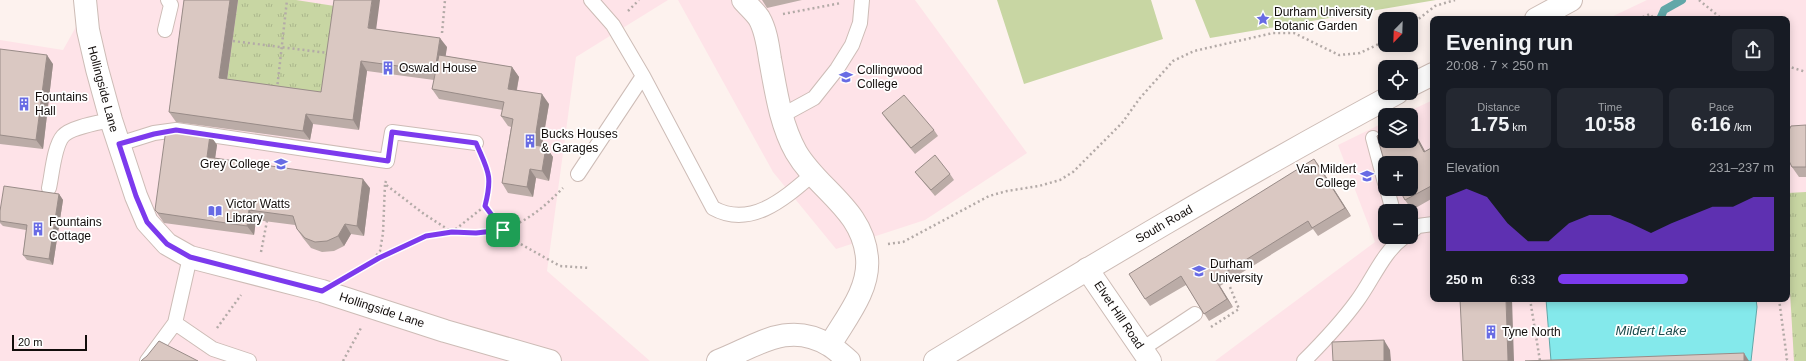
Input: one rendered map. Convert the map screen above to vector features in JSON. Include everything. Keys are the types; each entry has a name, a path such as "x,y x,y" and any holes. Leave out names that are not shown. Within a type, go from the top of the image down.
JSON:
{"street":[{"name":"Hollingside Lane","path":"85,0 88,30 111,120 136,196 147,222 167,244 190,257 257,273 322,291 445,331 550,361"},
{"path":"743,0 760,19 766,36 781,116 786,132 797,153 813,174 846,209 857,225 866,246 867,278 830,345"},
{"path":"1542,16 1571,0"},
{"path":"1418,82 1430,76"},
{"name":"South Road","path":"935,361 1088,269 1307,141 1384,100"},
{"name":"Elvet Hill Road","path":"1088,269 1146,355"},
{"path":"718,361 770,338 789,334 810,337 830,345 849,361"}],"lane":[{"path":"165,30 170,6 168,0"},
{"path":"591,0 613,25 643,76 712,208 724,214 748,216 782,201 813,174"},
{"path":"781,116 814,98 837,69 852,45 860,23 862,0"},
{"path":"578,174 643,76"},
{"path":"49,188 58,145 63,136 74,130 111,120"},
{"path":"119,144 154,134 176,130 388,161 392,132 476,143"},
{"path":"1373,138 1378,156"},
{"path":"1418,226 1430,224"},
{"path":"1304,361 1329,336 1358,301 1390,251 1397,244"},
{"path":"147,361 175,323 190,257"},
{"path":"1146,355 1195,314"},
{"path":"175,323 205,345 249,361"}],"path":[{"path":"277,95 287,0"},
{"path":"442,33 445,0"},
{"path":"1418,19 1435,6 1455,0"},
{"path":"1699,0 1718,16"},
{"path":"760,19 828,6"},
{"path":"866,246 903,242 989,196 1007,191 1039,186 1060,180 1073,172 1122,123 1140,98 1173,61 1194,52 1273,32 1294,33 1339,55 1360,53 1378,44"},
{"path":"233,42 334,54"},
{"path":"1790,67 1806,72"},
{"path":"452,232 485,206 490,188 489,172 476,143"},
{"path":"368,265 380,251 383,233 385,184 388,161"},
{"path":"322,291 379,258 426,236 452,232 476,233 503,230 531,217 578,174"},
{"path":"385,184 424,214 452,232"},
{"path":"485,206 503,230 517,242 560,266 590,268"},
{"path":"205,345 257,273 267,221"},
{"path":"1195,314 1207,330 1239,309 1230,287"},
{"path":"1530,302 1539,360"},
{"path":"1780,302 1787,359 1784,361"},
{"path":"343,361 372,308"}],"shaded area":[{"name":"Grey College","path":"91,0 668,0 576,57 547,271 650,361 0,361 0,40 63,50"},
{"name":"Collingwood College","path":"678,0 915,0 1027,153 925,220 836,249 773,172"},
{"name":"Van Mildert College","path":"1647,0 1806,0 1806,361 1215,361 1375,242 1338,145 1378,125 1378,148 1418,148 1418,108 1416,108 1430,101 1430,302 1790,302 1790,16 1613,16"}],"green space":[{"path":"238,0 296,0 341,7 327,102 226,87"},
{"path":"997,0 1151,0 1163,39 1024,84"},
{"name":"Durham University Botanic Garden","path":"1195,0 1436,0 1210,38"},
{"path":"1806,192 1806,361 1794,361 1790,291 1790,193"}],"water":[{"name":"Mildert Lake","path":"1546,302 1756,302 1751,361 1551,361"}],"building":[{"name":"Oswald House","path":"184,0 230,0 219,78 321,92 334,0 372,0 368,28 440,38 435,71 361,61 353,120 306,114 303,131 169,112"},
{"name":"Fountains Hall","path":"0,49 47,55 36,140 0,135"},
{"name":"Bucks Houses & Garages","path":"439,55 512,67 508,89 542,94 534,145 546,147 542,171 530,169 527,187 502,183 513,119 501,116 504,102 432,89"},
{"path":"904,95 934,130 911,148 882,113"},
{"path":"1806,125 1806,167 1792,167 1790,163 1791,126"},
{"path":"166,129 210,135 207,157 363,179 357,226 345,224 338,236 327,241 315,242 305,238 297,229 293,216 249,210 247,226 158,213 155,210"},
{"path":"1418,141 1424,152 1430,149 1430,187 1418,193 1418,156 1383,156 1380,148 1418,148"},
{"path":"935,155 950,174 931,190 915,172"},
{"path":"1314,159 1345,208 1312,228 1308,221 1215,279 1227,299 1204,314 1181,276 1145,299 1129,274"},
{"name":"Fountains Cottage","path":"4,186 59,194 49,259 23,255 27,225 0,221"},
{"path":"1403,196 1412,196 1405,200"},
{"name":"Tyne North","path":"1460,302 1506,302 1508,361 1463,361"},
{"path":"1384,340 1384,361 1333,361 1332,342"},
{"path":"159,341 198,361 141,361"},
{"path":"1744,353 1744,361 1525,361"}],"waterway":[{"path":"1661,16 1664,10 1682,0"}],"place":[{"name":"Durham University Botanic Garden","path":"1263,19"},
{"name":"Oswald House","path":"388,68"},
{"name":"Collingwood College","path":"846,77"},
{"name":"Fountains Hall","path":"24,104"},
{"name":"Bucks Houses & Garages","path":"530,141"},
{"name":"Grey College","path":"281,164"},
{"name":"Van Mildert College","path":"1367,176"},
{"name":"Victor Watts Library","path":"215,211"},
{"name":"Fountains Cottage","path":"38,229"},
{"name":"Durham University","path":"1199,271"},
{"name":"Tyne North","path":"1491,332"}],"route":[{"path":"176,130 388,161 392,132 476,143 489,172 490,188 485,206 503,230 476,233 452,232 426,236 379,258 322,291 257,273 190,257 167,244 147,222 136,196 119,144 154,134 176,130"}]}
